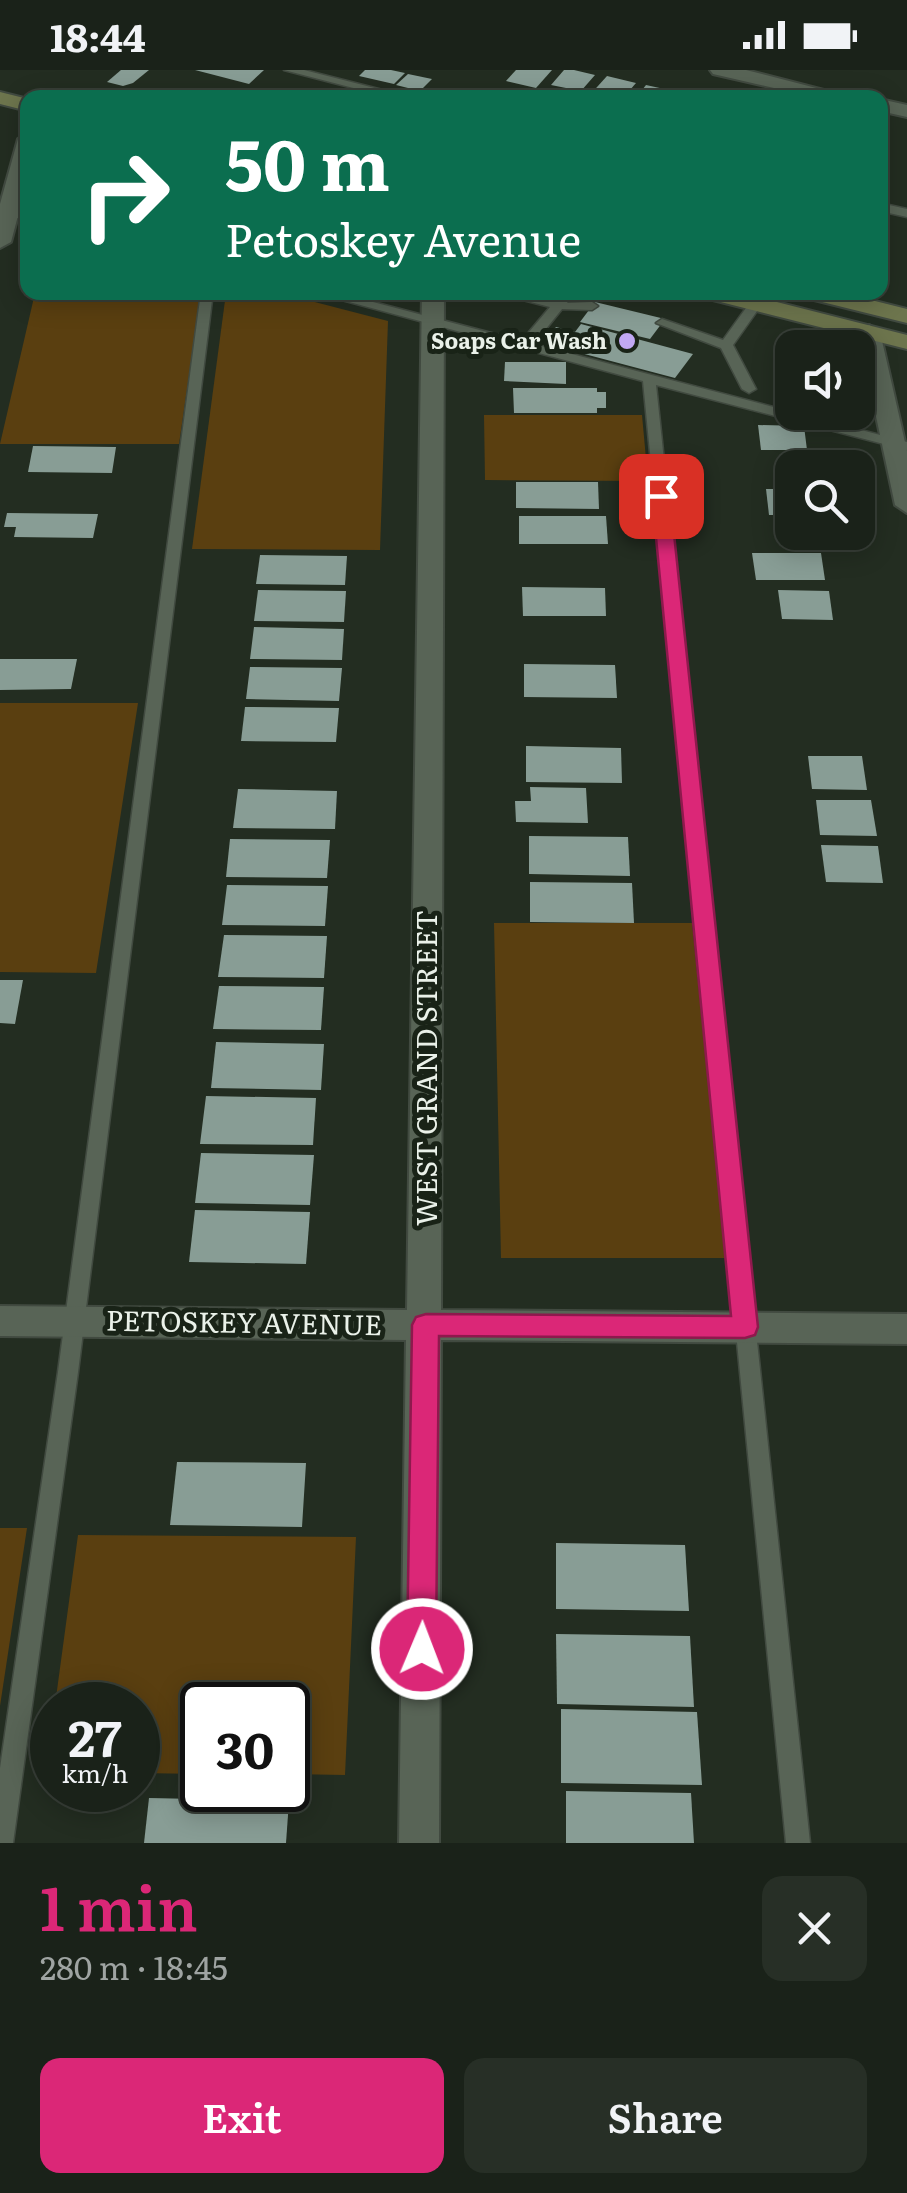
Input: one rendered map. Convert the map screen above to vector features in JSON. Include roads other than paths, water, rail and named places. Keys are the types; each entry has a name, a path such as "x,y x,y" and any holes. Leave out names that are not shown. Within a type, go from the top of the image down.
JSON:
{"main road":[{"path":"740,300 861,330"},
{"path":"842,300 907,316"},
{"path":"875,334 907,342"}],"street":[{"path":"720,70 810,90"},
{"path":"0,242 20,176"},
{"name":"WEST GRAND STREET","path":"419,1843 433,308"},
{"path":"875,354 900,444 907,505"},
{"name":"PETOSKEY AVENUE","path":"0,1321 907,1329"}],"lane":[{"path":"290,70 375,90"},
{"path":"1,1843 74,1322 207,300"},
{"path":"376,300 433,308 649,379 900,444"},
{"path":"536,332 565,301 589,310"},
{"path":"726,345 756,304"},
{"path":"658,328 726,345 749,389"},
{"path":"649,379 798,1843"}],"place":[{"name":"Soaps Car Wash","path":"627,341"}]}
